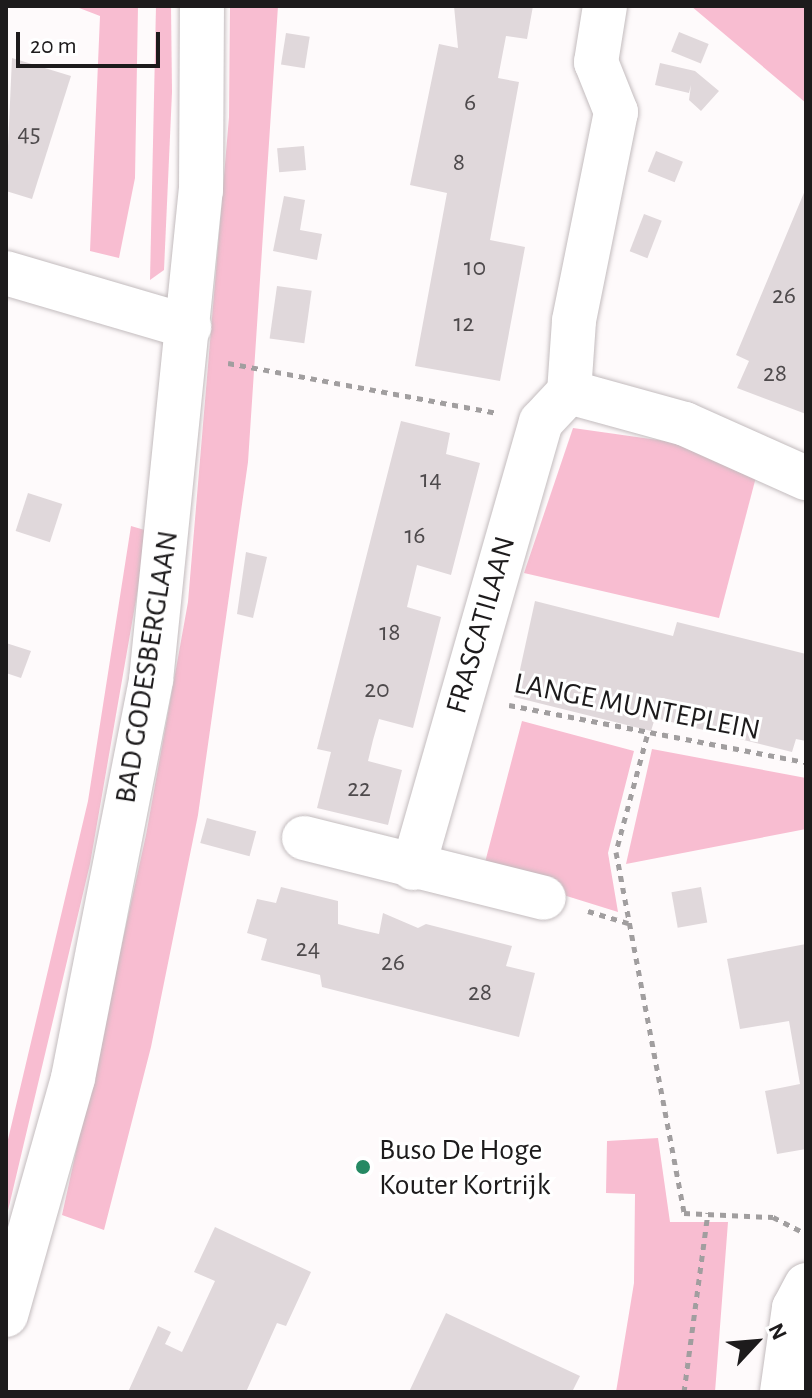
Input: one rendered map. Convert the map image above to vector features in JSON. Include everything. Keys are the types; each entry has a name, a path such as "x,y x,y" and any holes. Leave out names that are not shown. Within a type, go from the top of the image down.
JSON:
{"street":[{"name":"BAD GODESBERGLAAN","path":"6,1315 73,1078 151,680 188,343 201,191 202,6"},
{"name":"FRASCATILAAN","path":"413,868 461,694 555,407 616,112 596,62 605,6"},
{"path":"6,273 188,343"},
{"path":"555,407 685,424 806,478"},
{"path":"304,838 413,868 544,898"},
{"path":"782,1392 802,1301"}],"path":[{"path":"188,343 555,407"},
{"name":"LANGE MUNTEPLEIN","path":"461,694 647,736 806,762"},
{"path":"647,736 616,852 684,1213 773,1217 806,1234"},
{"path":"684,1392 708,1213"}],"shaded area":[{"path":"74,6 138,6 135,178 119,258 90,251 100,16"},
{"path":"156,6 171,6 172,92 164,270 150,280"},
{"path":"230,6 278,6 248,462 198,815 151,1047 104,1230 62,1215 146,835 188,602 229,117"},
{"path":"691,6 806,6 806,103"},
{"path":"573,428 672,442 756,477 719,618 524,573"},
{"path":"131,526 148,531 90,864 6,1219 6,1148 88,801"},
{"path":"522,721 634,751 608,853 618,912 483,870"},
{"path":"652,749 806,778 806,829 626,864"},
{"path":"658,1138 670,1222 728,1222 715,1392 616,1392 634,1283 635,1194 606,1193 607,1141"}],"building":[{"path":"454,6 533,6 527,39 506,36 498,78 519,82 490,240 525,247 500,381 415,366 447,193 410,185 439,44 458,48"},
{"path":"679,32 709,44 701,63 671,51"},
{"path":"286,33 310,37 305,68 281,65"},
{"path":"12,58 71,76 32,199 6,191"},
{"path":"660,63 695,71 719,91 701,111 689,100 691,85 689,93 655,85"},
{"path":"304,146 306,170 279,172 277,148"},
{"path":"656,151 683,162 675,182 648,171"},
{"path":"806,188 806,414 737,388 749,361 736,355"},
{"path":"284,196 305,200 300,230 322,234 317,260 273,251"},
{"path":"644,214 662,221 647,258 630,251"},
{"path":"277,286 312,291 304,343 270,338"},
{"path":"401,421 450,433 446,454 480,463 451,575 417,565 407,607 441,617 413,728 379,719 373,740 368,761 402,770 388,825 317,808 331,752 317,749"},
{"path":"28,493 62,504 50,542 16,531"},
{"path":"246,552 267,557 253,618 237,614"},
{"path":"535,601 673,636 677,622 806,654 806,741 796,739 792,752 655,718 651,731 514,697"},
{"path":"6,643 31,651 21,678 6,673"},
{"path":"207,818 256,831 250,856 200,843"},
{"path":"281,887 338,901 338,924 357,929 379,934 383,913 418,928 426,924 512,946 506,966 535,973 519,1037 322,987 320,975 261,960 267,939 247,933 257,899 276,903"},
{"path":"701,887 707,922 678,928 671,892"},
{"path":"806,944 806,1149 777,1154 765,1091 800,1084 789,1021 740,1029 727,959"},
{"path":"215,1227 311,1272 286,1326 277,1323 246,1392 128,1392 158,1326 171,1332 165,1344 182,1352 215,1281 194,1272"},
{"path":"446,1313 580,1376 572,1392 409,1392"}],"place":[{"name":"Buso De Hoge Kouter Kortrijk","path":"363,1167"}]}
